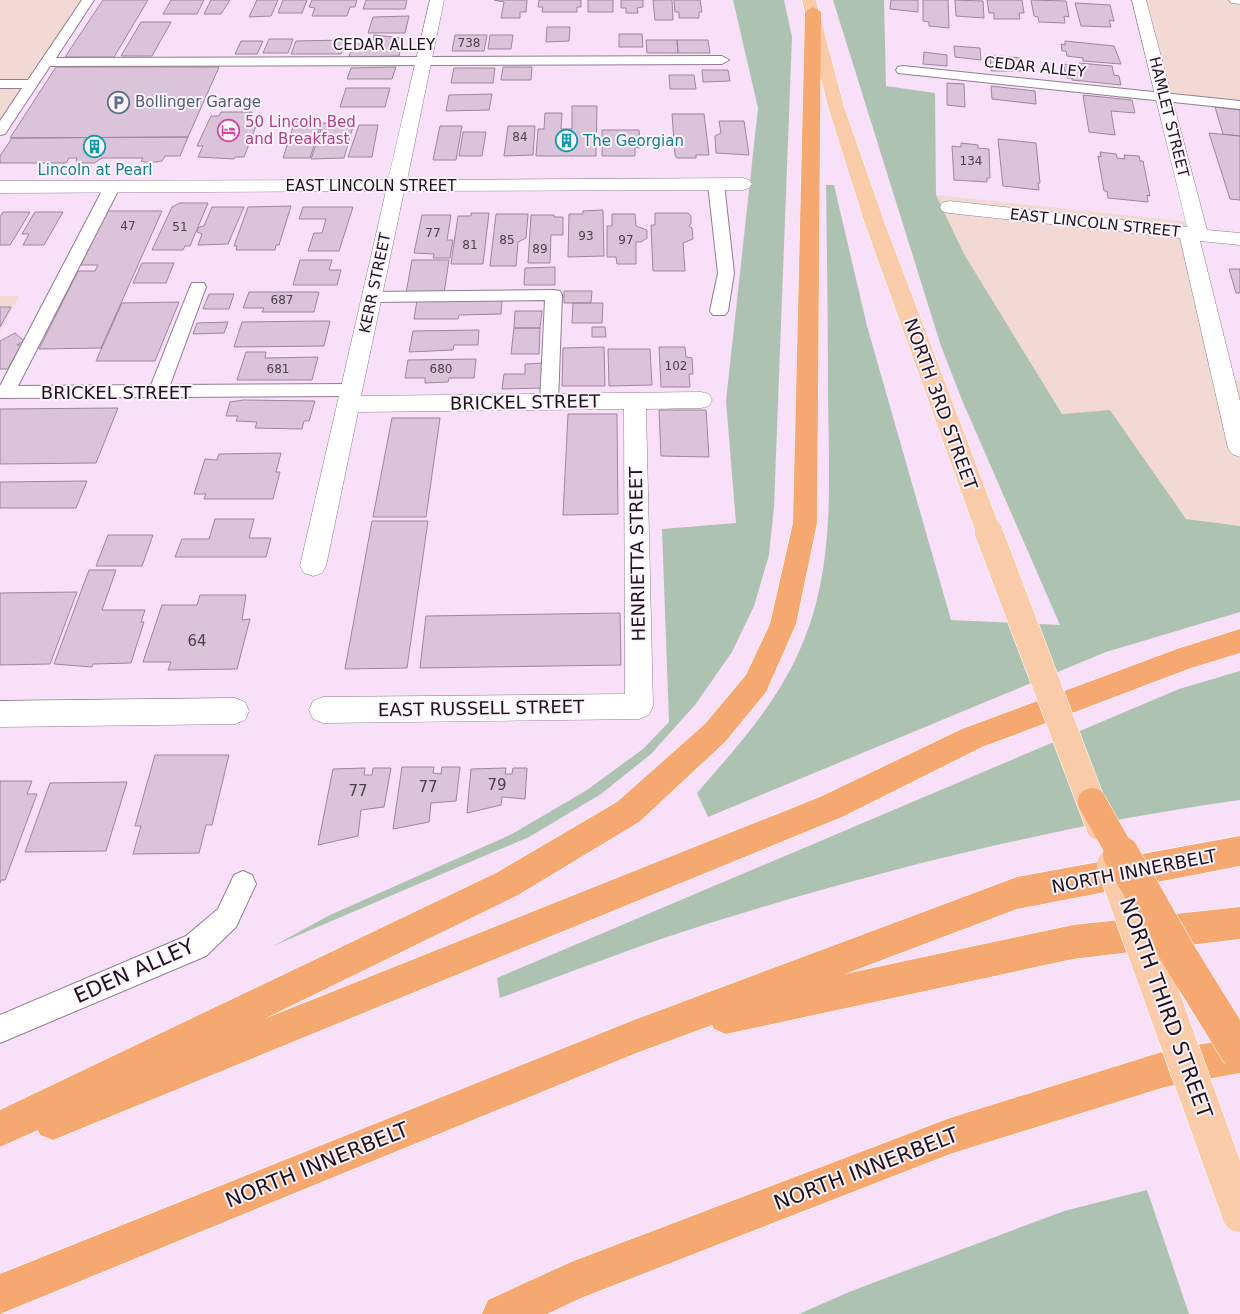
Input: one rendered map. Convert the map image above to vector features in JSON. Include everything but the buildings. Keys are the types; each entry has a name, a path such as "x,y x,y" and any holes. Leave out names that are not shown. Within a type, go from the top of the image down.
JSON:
{"highway":[{"path":"0,1129 507,884 628,812 716,733 756,683 783,624 805,523 811,6"},
{"path":"0,1144 831,807 972,738 1187,657 1240,641"},
{"path":"1092,802 1180,957 1240,1054"},
{"name":"NORTH INNERBELT","path":"0,1294 634,1037 1017,893 1240,851"},
{"name":"NORTH INNERBELT","path":"634,1037 1073,942 1240,923"},
{"name":"NORTH INNERBELT","path":"502,1314 571,1282 950,1136 1165,1070 1240,1054"}],"main road":[{"name":"NORTH 3RD STREET","path":"811,6 836,107 875,224 988,533 1092,802"},
{"name":"NORTH THIRD STREET","path":"1092,802 1240,1214"}],"street":[{"name":"KERR STREET","path":"313,566 437,0"},
{"name":"HAMLET STREET","path":"1139,0 1163,96 1240,448"},
{"name":"EAST LINCOLN STREET","path":"0,187 742,184"},
{"name":"EAST LINCOLN STREET","path":"950,207 1240,239"},
{"name":"BRICKEL STREET","path":"350,397 549,402 701,400"},
{"name":"HENRIETTA STREET","path":"635,401 639,706"},
{"name":"EAST RUSSELL STREET","path":"323,710 639,706"},
{"path":"0,714 235,711"}],"lane":[{"path":"0,131 88,0"},
{"name":"CEDAR ALLEY","path":"46,62 722,60"},
{"name":"CEDAR ALLEY","path":"903,70 1240,105"},
{"path":"0,84 32,84"},
{"path":"716,184 726,273 719,311"},
{"path":"3,392 112,187"},
{"path":"158,391 198,287"},
{"path":"372,297 554,295 549,402"},
{"name":"BRICKEL STREET","path":"3,392 158,391 350,397"},
{"name":"EDEN ALLEY","path":"0,1029 196,946 227,918 243,884"}],"shaded area":[{"path":"0,0 88,0 0,131"},
{"path":"1142,0 1240,0 1240,100 1163,92"},
{"path":"936,195 1192,222 1232,380 1240,381 1240,526 1186,519 1110,410 1062,414 964,254"},
{"path":"0,296 19,296 0,331"}],"green space":[{"path":"733,0 784,0 792,37 774,507 769,555 754,606 732,652 695,705 651,754 601,794 529,837 273,946 330,915 512,834 587,790 643,749 669,722 662,529 736,523 726,401 758,108"},
{"path":"833,0 884,0 886,86 935,93 936,195 964,254 1062,414 1110,410 1186,519 1240,526 1240,612 1106,652 708,817 697,793 765,711 787,675 810,625 818,594 828,529 829,496 826,185 834,185 867,326 951,620 1060,625 962,400 941,346"},
{"path":"1240,671 1240,800 1112,821 921,863 795,897 703,925 500,998 497,978 1179,689"},
{"path":"1147,1190 1189,1314 799,1314 849,1292 1064,1211"}],"place":[{"name":"Bollinger Garage","path":"119,102"},
{"name":"50 Lincoln Bed and Breakfast","path":"229,131"},
{"name":"The Georgian","path":"567,141"},
{"name":"Lincoln at Pearl","path":"95,147"}]}
